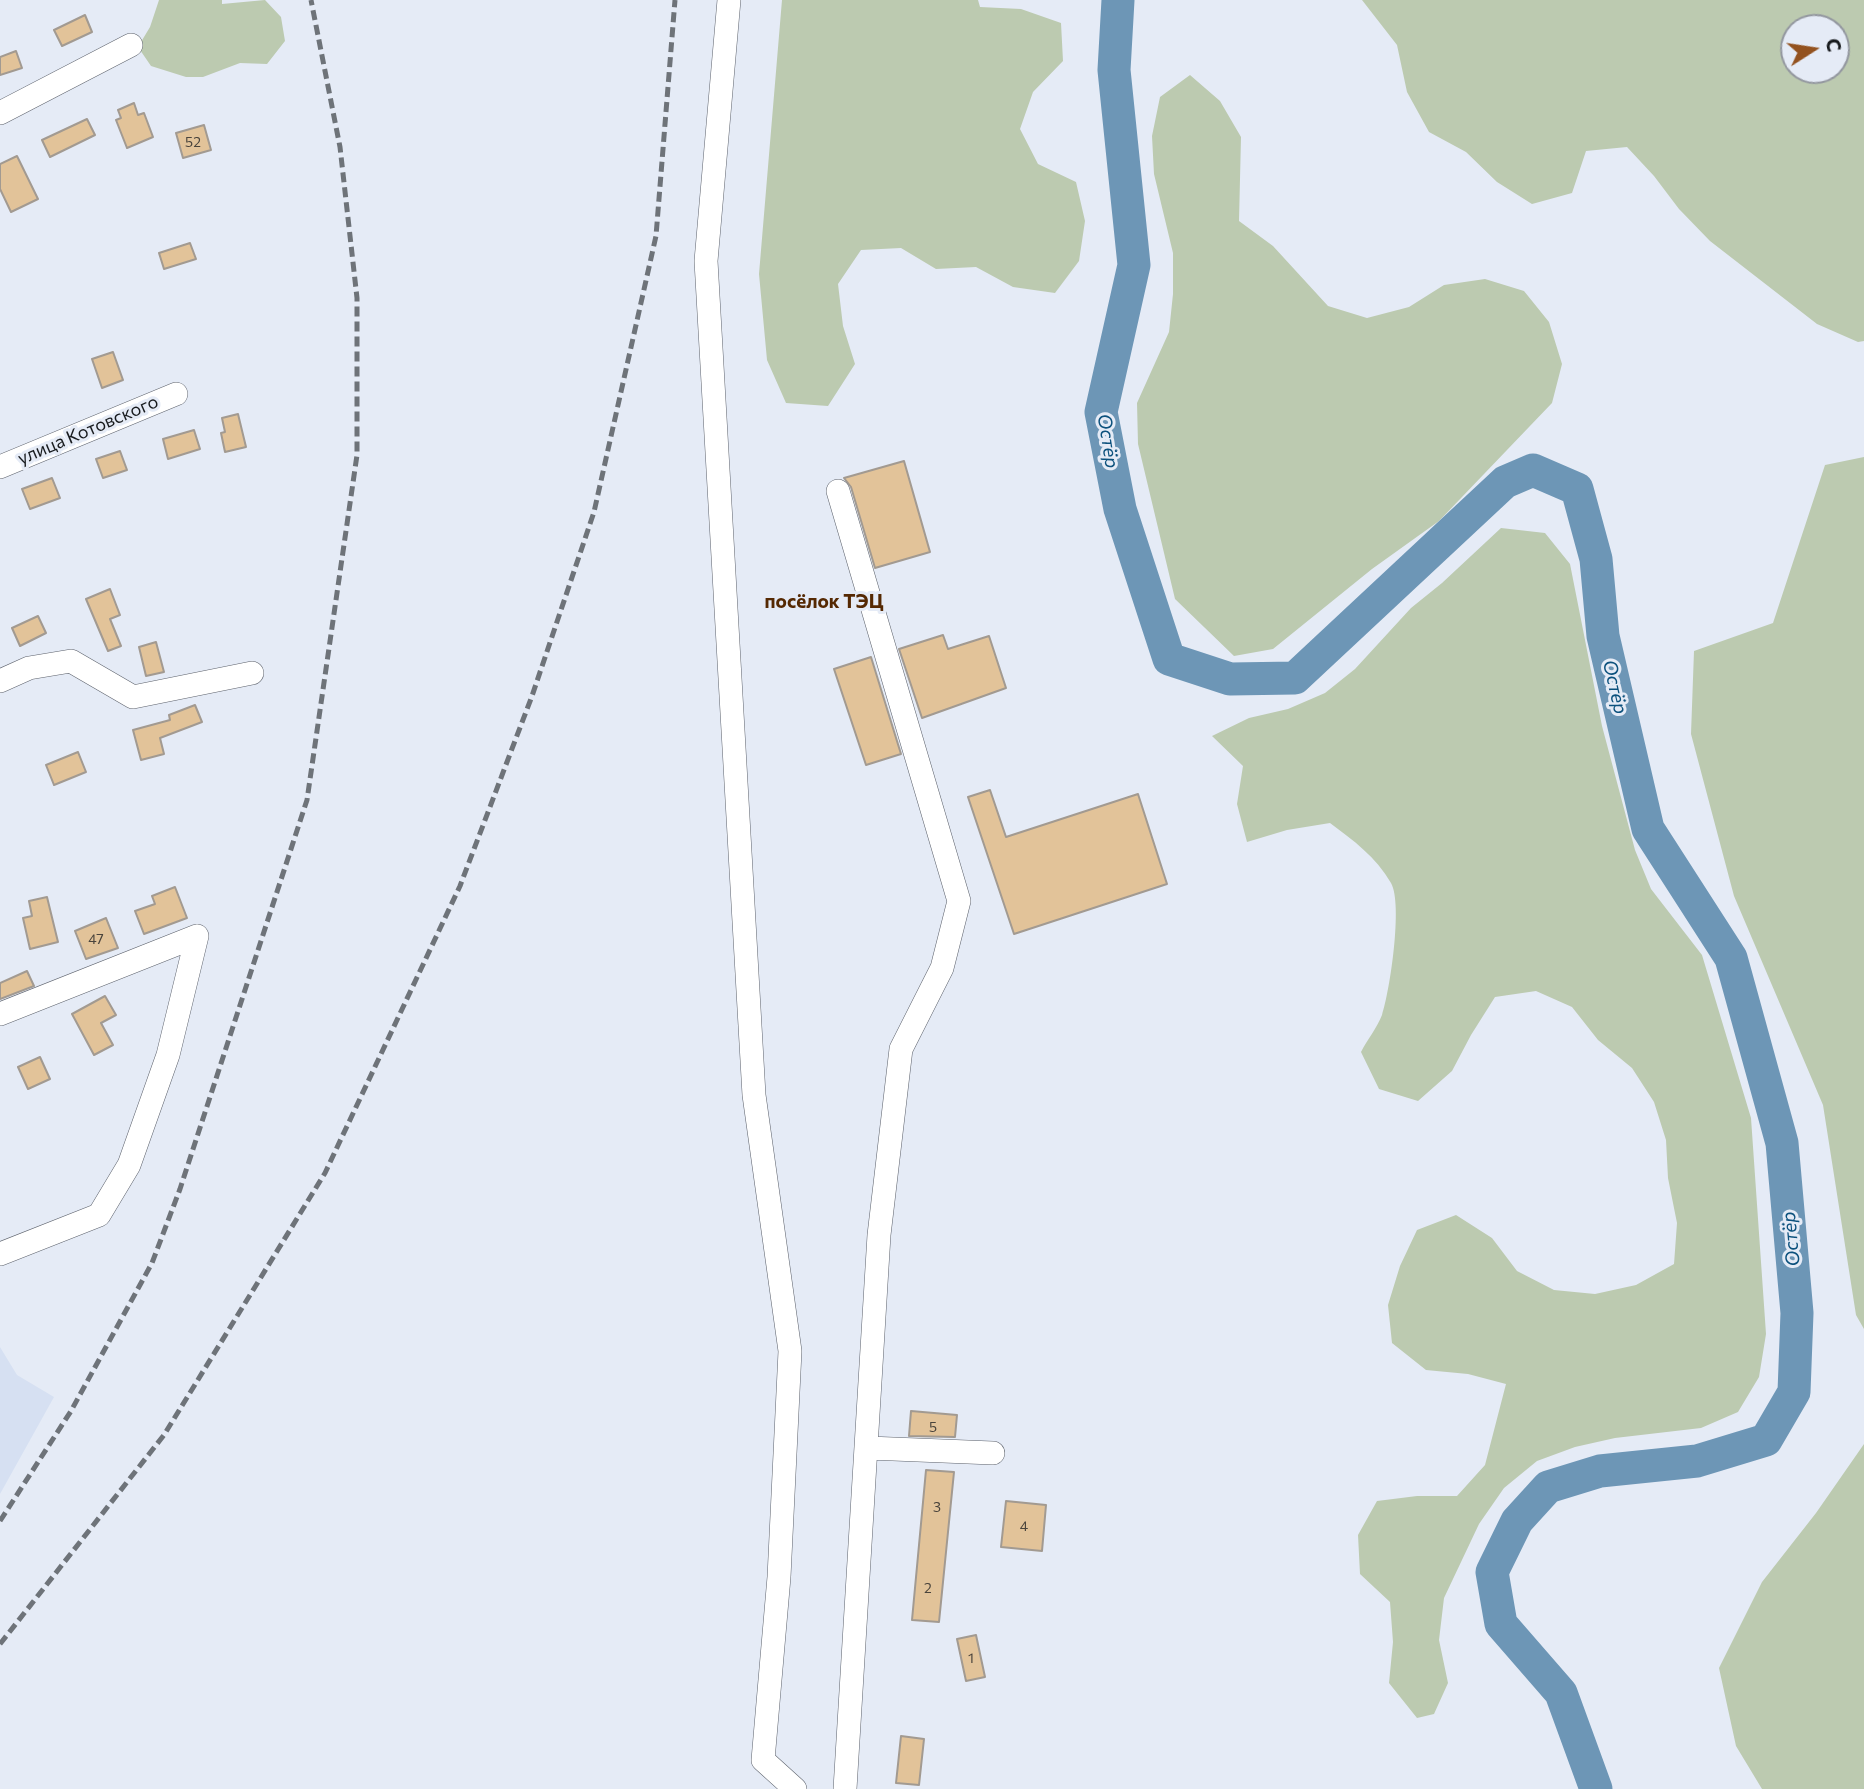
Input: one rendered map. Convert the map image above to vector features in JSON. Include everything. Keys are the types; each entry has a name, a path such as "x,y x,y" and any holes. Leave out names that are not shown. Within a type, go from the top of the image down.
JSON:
{"street":[{"path":"729,0 706,261 754,1095 790,1350 779,1577 764,1760 795,1789"},
{"path":"0,113 131,45"},
{"name":"улица Котовского","path":"0,467 176,394"},
{"path":"838,491 959,901 942,968 901,1049 879,1235 845,1789"},
{"path":"0,681 29,668 71,661 133,697 252,673"},
{"path":"0,1014 197,936 168,1055 129,1165 99,1215 0,1254"},
{"path":"867,1448 993,1453"}],"shaded area":[{"path":"0,1347 17,1375 54,1397 0,1494"}],"green space":[{"path":"159,0 222,0 222,4 265,0 281,17 285,41 267,64 240,63 203,77 186,77 151,66 138,47 150,27"},
{"path":"782,0 978,0 980,7 1021,9 1061,23 1063,61 1033,92 1020,129 1038,164 1076,182 1085,221 1079,261 1055,293 1013,287 976,267 936,269 901,248 861,250 838,284 843,326 855,364 828,406 786,403 767,360 759,274"},
{"path":"1362,0 1864,0 1864,341 1858,342 1817,324 1710,241 1627,147 1586,151 1572,193 1532,204 1497,182 1466,152 1429,132 1407,92 1397,45"},
{"path":"1190,75 1220,101 1241,137 1239,221 1273,246 1328,306 1367,318 1409,307 1444,285 1485,279 1524,291 1549,322 1562,364 1552,403 1439,521 1372,569 1273,649 1234,656 1175,599 1138,444 1137,403 1169,332 1173,294 1173,253 1154,174 1152,136 1160,97"},
{"path":"1864,457 1864,1329 1856,1315 1823,1105 1734,896 1691,734 1694,651 1773,623 1825,465"},
{"path":"1501,528 1545,533 1570,564 1602,726 1635,850 1651,889 1702,955 1751,1118 1766,1334 1759,1377 1738,1412 1701,1428 1615,1438 1575,1447 1537,1461 1504,1488 1479,1524 1444,1598 1439,1640 1448,1683 1434,1714 1417,1718 1389,1683 1393,1642 1390,1602 1360,1574 1358,1535 1377,1501 1417,1496 1457,1496 1485,1465 1506,1384 1468,1374 1426,1370 1392,1343 1388,1305 1400,1266 1417,1230 1456,1215 1492,1238 1517,1271 1554,1290 1595,1294 1636,1285 1674,1264 1677,1223 1668,1178 1666,1140 1654,1102 1632,1068 1598,1040 1572,1007 1536,991 1495,997 1452,1071 1418,1101 1379,1089 1361,1052 1382,1015 1388,987 1396,928 1391,883 1371,857 1330,823 1287,830 1247,842 1237,804 1243,766 1212,736 1249,718 1288,709 1325,693 1355,669 1411,608"},
{"path":"1864,1444 1864,1789 1762,1789 1736,1746 1719,1668 1762,1582 1816,1513"}],"building":[{"path":"85,15 92,32 62,46 54,30"},
{"path":"16,51 22,68 0,75 0,57"},
{"path":"134,103 138,115 144,113 153,137 127,148 116,120 121,118 118,110"},
{"path":"87,119 95,135 50,157 42,140"},
{"path":"204,125 211,150 183,158 176,133"},
{"path":"17,156 38,199 11,212 0,189 0,164"},
{"path":"190,243 196,259 164,269 159,253"},
{"path":"113,352 123,380 102,388 92,359"},
{"path":"238,414 246,447 225,452 221,433 225,432 222,418"},
{"path":"194,430 200,449 168,459 163,439"},
{"path":"120,451 127,470 103,478 96,459"},
{"path":"904,461 930,552 875,568 851,487 844,478"},
{"path":"52,478 60,498 30,509 22,489"},
{"path":"110,589 120,615 110,619 121,646 108,651 86,599"},
{"path":"38,616 46,633 20,646 12,628"},
{"path":"943,635 948,649 989,636 1006,688 922,718 899,649"},
{"path":"156,642 164,672 146,676 139,647"},
{"path":"871,657 901,754 866,765 834,669"},
{"path":"195,705 202,722 160,738 164,754 141,760 133,730 170,720 169,715"},
{"path":"78,752 86,772 54,785 46,765"},
{"path":"990,790 1006,837 1138,794 1167,884 1014,934 968,797"},
{"path":"175,887 187,918 144,934 135,911 155,904 152,896"},
{"path":"47,897 58,942 30,949 23,918 32,916 29,901"},
{"path":"106,918 118,948 86,959 75,931"},
{"path":"27,971 34,986 0,999 0,983"},
{"path":"105,996 116,1015 101,1023 113,1045 94,1055 72,1014"},
{"path":"40,1057 50,1079 28,1089 18,1067"},
{"path":"911,1411 957,1415 955,1437 909,1436"},
{"path":"926,1470 954,1472 939,1622 912,1620"},
{"path":"1006,1501 1046,1505 1042,1551 1001,1547"},
{"path":"976,1635 985,1677 966,1681 957,1639"},
{"path":"901,1736 924,1739 919,1785 896,1783"}],"waterway":[{"name":"Остёр","path":"1118,0 1114,70 1134,265 1101,412 1120,509 1169,659 1230,679 1295,678 1505,482 1533,470 1577,489 1596,559 1603,636 1648,829 1731,958 1782,1143 1797,1313 1794,1392 1766,1440 1697,1461 1600,1471 1548,1487 1517,1521 1492,1572 1501,1624 1561,1693 1596,1789"}],"railway":[{"path":"0,1521 71,1411 152,1263 180,1189 307,800 357,455 357,298 340,147 311,0"},
{"path":"0,1644 164,1435 325,1173 460,886 532,696 594,512 656,236 675,0"}],"district":[{"name":"посёлок ТЭЦ","path":"824,602"}]}
